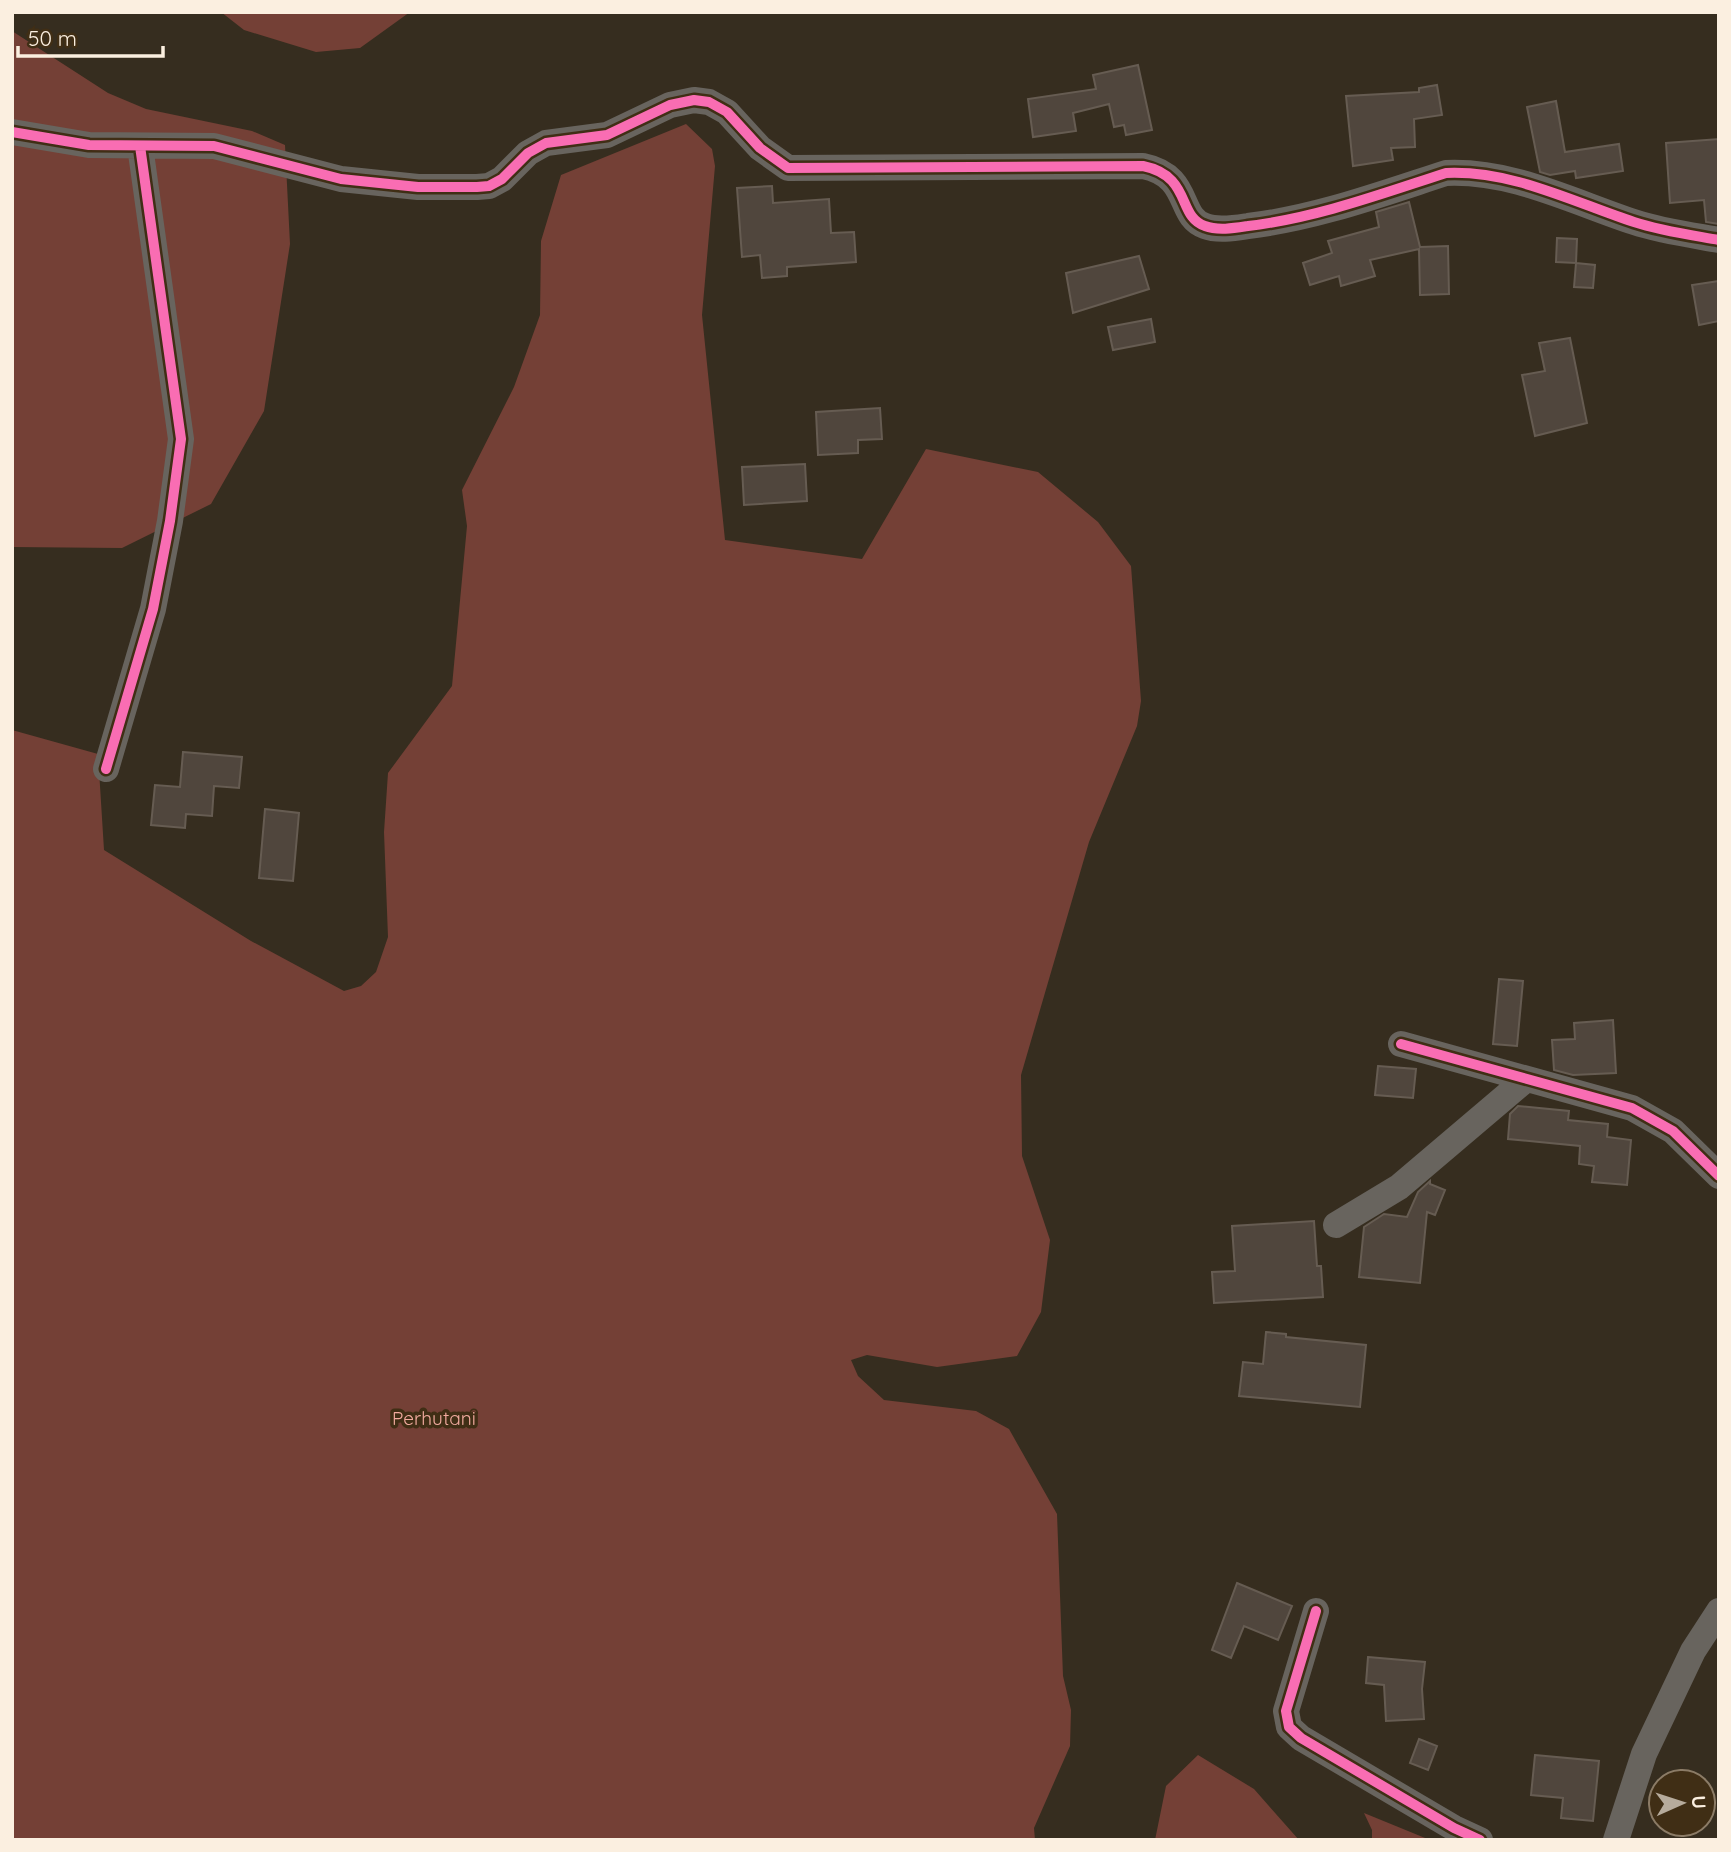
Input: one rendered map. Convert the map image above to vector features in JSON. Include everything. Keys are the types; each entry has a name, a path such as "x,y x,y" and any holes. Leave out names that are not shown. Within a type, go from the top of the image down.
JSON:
{"street":[{"path":"12,132 89,145 214,146 341,179 418,187 477,187 489,186 502,179 528,153 546,143 607,135 670,105 694,100 709,102 727,112 760,148 788,168 1143,166 1167,174 1175,183 1193,218 1212,228 1238,228 1297,220 1446,173 1469,173 1523,183 1636,223 1719,240"},
{"path":"106,769 153,609 170,521 181,439 140,146"},
{"path":"1401,1044 1632,1108 1673,1131 1719,1176"},
{"path":"1336,1225 1399,1187 1525,1080"},
{"path":"1316,1611 1286,1711 1289,1727 1301,1738 1454,1828 1480,1840"},
{"path":"1616,1840 1644,1754 1693,1651 1719,1611"}],"green space":[{"path":"221,12 410,12 360,48 316,52 244,30"},
{"path":"12,31 108,93 146,109 252,131 285,145 290,244 264,411 211,504 122,548 12,547"},
{"name":"Perhutani","path":"686,124 712,149 715,166 702,315 725,540 862,559 926,449 1038,472 1098,522 1131,566 1141,701 1137,726 1089,842 1021,1075 1022,1156 1050,1240 1041,1312 1017,1356 937,1367 867,1355 851,1360 858,1376 884,1400 976,1411 1009,1429 1057,1514 1063,1676 1071,1710 1070,1746 1034,1828 1035,1840 12,1840 12,730 98,754 104,850 251,941 344,991 361,986 376,972 388,937 384,832 388,773 452,686 467,526 462,490 514,387 540,315 541,241 561,175"},
{"path":"1198,1755 1254,1789 1299,1840 1155,1840 1166,1786"},
{"path":"1364,1813 1430,1840 1372,1840 1372,1830"}],"building":[{"path":"1138,65 1152,130 1126,135 1124,125 1114,127 1109,104 1073,113 1076,131 1033,137 1028,99 1096,89 1093,75"},
{"path":"1437,85 1442,115 1414,119 1415,147 1391,148 1393,160 1353,166 1346,96 1419,92 1419,88"},
{"path":"1556,101 1565,152 1619,144 1623,171 1576,178 1575,171 1550,175 1540,172 1527,107"},
{"path":"1719,139 1719,224 1706,222 1704,200 1670,203 1666,143"},
{"path":"772,186 773,203 829,199 831,233 854,232 856,262 787,267 787,276 762,278 760,255 742,257 737,188"},
{"path":"1409,202 1420,247 1448,246 1449,294 1420,295 1419,249 1370,260 1375,276 1341,286 1339,276 1310,285 1303,263 1332,253 1328,241 1379,227 1376,212"},
{"path":"1557,238 1577,239 1576,263 1556,262"},
{"path":"1139,256 1149,289 1073,313 1066,273"},
{"path":"1576,263 1595,265 1593,288 1574,287"},
{"path":"1719,281 1719,321 1699,325 1692,285"},
{"path":"1151,319 1155,342 1113,350 1108,327"},
{"path":"1570,338 1587,423 1535,436 1522,375 1545,371 1539,343"},
{"path":"880,408 882,439 858,440 858,453 818,455 816,412"},
{"path":"805,464 807,501 744,505 742,467"},
{"path":"183,752 242,757 239,788 214,786 212,816 186,814 185,828 151,825 155,785 180,787"},
{"path":"265,809 299,813 293,881 259,878"},
{"path":"1499,979 1523,981 1517,1046 1493,1044"},
{"path":"1613,1020 1616,1073 1573,1075 1554,1070 1552,1040 1575,1039 1574,1023"},
{"path":"1378,1066 1416,1069 1413,1098 1375,1095"},
{"path":"1518,1106 1569,1111 1568,1120 1608,1124 1607,1137 1631,1140 1627,1185 1592,1182 1594,1166 1579,1164 1580,1146 1508,1139 1510,1114"},
{"path":"1430,1181 1430,1184 1445,1190 1435,1215 1427,1212 1420,1283 1359,1277 1364,1227 1384,1214 1407,1217 1418,1192"},
{"path":"1314,1221 1317,1266 1321,1266 1323,1297 1214,1303 1212,1272 1235,1271 1232,1226"},
{"path":"1266,1332 1286,1334 1286,1337 1366,1345 1360,1407 1239,1396 1243,1362 1263,1364"},
{"path":"1237,1583 1292,1606 1278,1640 1244,1626 1231,1658 1212,1650"},
{"path":"1368,1657 1425,1662 1422,1689 1424,1719 1386,1721 1384,1685 1366,1683"},
{"path":"1419,1739 1437,1746 1428,1770 1410,1763"},
{"path":"1535,1755 1599,1761 1593,1821 1561,1818 1563,1798 1531,1795"}],"cycle path":[{"path":"12,132 89,145 214,146 341,179 418,187 477,187 489,186 502,179 528,153 546,143 607,135 670,105 694,100 709,102 727,112 760,148 788,168 1143,166 1159,171 1169,178 1196,221 1215,228 1238,228 1298,217 1446,173 1471,173 1542,189 1644,225 1719,240"},
{"path":"106,769 153,609 170,521 181,439 140,146"},
{"path":"1401,1044 1632,1108 1673,1131 1719,1176"},
{"path":"1316,1611 1286,1711 1289,1727 1301,1738 1454,1828 1480,1840"}]}
